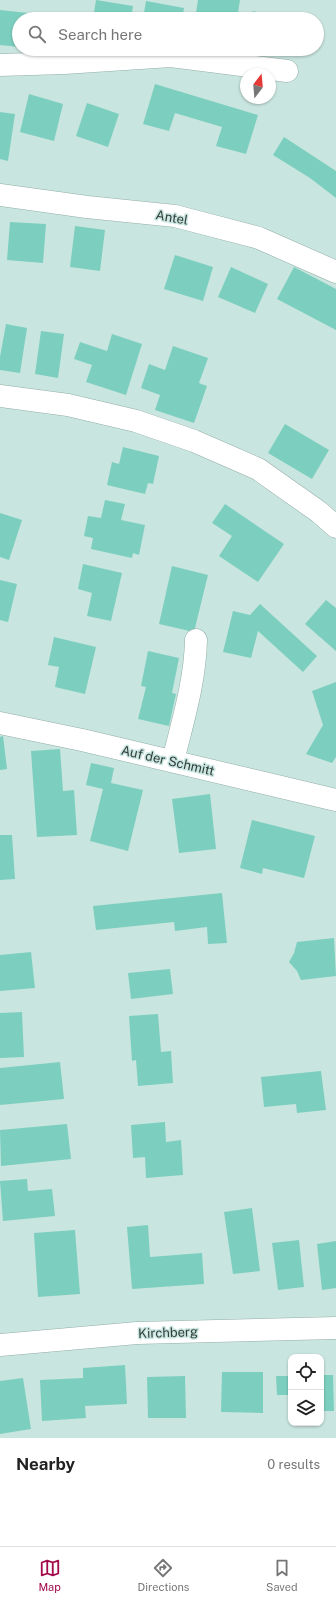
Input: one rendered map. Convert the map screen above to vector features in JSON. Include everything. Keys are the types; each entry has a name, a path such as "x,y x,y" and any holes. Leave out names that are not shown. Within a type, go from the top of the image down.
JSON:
{"street":[{"path":"0,65 64,63 171,56 287,71"},
{"name":"Antel","path":"0,195 87,207 175,216 259,238 336,272"},
{"path":"0,396 68,405 136,421 194,441 258,469 319,512 336,527"},
{"path":"173,761 196,664 196,640"},
{"name":"Auf der Schmitt","path":"0,723 82,740 336,800"},
{"name":"Kirchberg","path":"0,1345 138,1333 336,1328"}],"building":[{"path":"96,0 133,6 132,12 94,12"},
{"path":"198,0 240,0 238,12 196,12"},
{"path":"146,1 184,8 183,12 144,12"},
{"path":"0,10 19,12 12,12 12,46 0,45"},
{"path":"155,84 258,115 246,154 216,146 222,127 175,113 169,131 143,124"},
{"path":"29,94 63,104 54,141 20,132"},
{"path":"87,103 119,114 108,147 76,136"},
{"path":"0,112 15,114 8,161 0,159"},
{"path":"284,137 336,171 336,198 310,178 273,155"},
{"path":"10,222 46,224 43,263 7,260"},
{"path":"75,226 105,230 100,271 70,267"},
{"path":"175,255 213,267 203,301 164,289"},
{"path":"231,267 268,284 255,313 218,297"},
{"path":"294,267 336,289 336,330 277,299"},
{"path":"6,324 27,328 20,373 0,370 0,357"},
{"path":"41,331 64,334 58,378 35,374"},
{"path":"112,334 142,344 126,395 86,382 92,365 74,359 80,342 107,351"},
{"path":"173,346 208,358 199,383 207,386 194,423 155,410 160,395 141,388 149,364 165,370"},
{"path":"285,424 329,450 312,479 268,453"},
{"path":"123,447 159,456 153,484 148,483 145,494 107,485 112,462 119,464"},
{"path":"105,500 125,504 121,520 145,525 139,555 133,553 132,558 91,549 93,538 84,536 88,516 101,518"},
{"path":"225,504 284,544 258,582 219,556 232,536 212,523"},
{"path":"0,513 22,520 9,560 0,557"},
{"path":"83,564 122,573 111,621 87,616 92,593 78,589"},
{"path":"172,566 208,575 194,632 159,624"},
{"path":"0,580 17,584 8,622 0,620"},
{"path":"326,600 336,608 336,651 305,624"},
{"path":"260,604 317,656 303,672 258,631 251,658 223,652 233,611 250,615"},
{"path":"54,637 96,647 85,694 55,687 59,667 48,665"},
{"path":"148,651 179,658 172,693 176,694 169,726 138,719 146,687 141,686"},
{"path":"336,682 336,757 332,763 306,754 323,725 312,691"},
{"path":"3,736 7,769 0,770 0,737"},
{"path":"60,749 63,791 74,790 77,835 37,837 31,751"},
{"path":"91,763 114,768 111,783 143,790 128,851 90,841 103,789 86,785"},
{"path":"210,794 216,849 179,853 172,799"},
{"path":"252,820 315,836 304,878 263,868 262,874 240,868"},
{"path":"0,835 12,835 15,879 0,880"},
{"path":"222,893 227,943 208,944 207,927 175,931 174,922 96,930 93,906"},
{"path":"334,938 336,976 301,980 297,971 289,962 294,953 297,942"},
{"path":"31,952 35,988 0,991 0,955"},
{"path":"170,969 173,994 131,999 128,973"},
{"path":"22,1012 24,1057 0,1058 0,1013"},
{"path":"158,1014 161,1052 171,1051 173,1083 138,1086 136,1060 132,1061 129,1016"},
{"path":"60,1062 64,1099 0,1105 0,1068"},
{"path":"321,1071 326,1110 297,1113 296,1104 264,1107 261,1077"},
{"path":"165,1122 166,1142 181,1140 183,1175 146,1178 145,1157 133,1158 131,1125"},
{"path":"67,1124 71,1159 1,1166 0,1130"},
{"path":"27,1179 28,1191 52,1189 55,1216 3,1221 0,1181"},
{"path":"252,1208 260,1271 233,1274 224,1212"},
{"path":"148,1225 150,1257 202,1253 204,1284 132,1289 127,1227"},
{"path":"75,1230 80,1294 38,1297 34,1233"},
{"path":"299,1240 304,1287 278,1290 272,1243"},
{"path":"336,1241 336,1288 322,1290 317,1244"},
{"path":"125,1365 127,1404 85,1406 86,1418 42,1421 40,1380 83,1378 83,1368"},
{"path":"222,1372 263,1372 263,1413 221,1412"},
{"path":"324,1375 333,1375 334,1411 324,1411"},
{"path":"185,1376 186,1418 148,1418 147,1377"},
{"path":"276,1376 288,1376 288,1395 277,1395"},
{"path":"23,1378 31,1429 0,1434 0,1381"}]}
